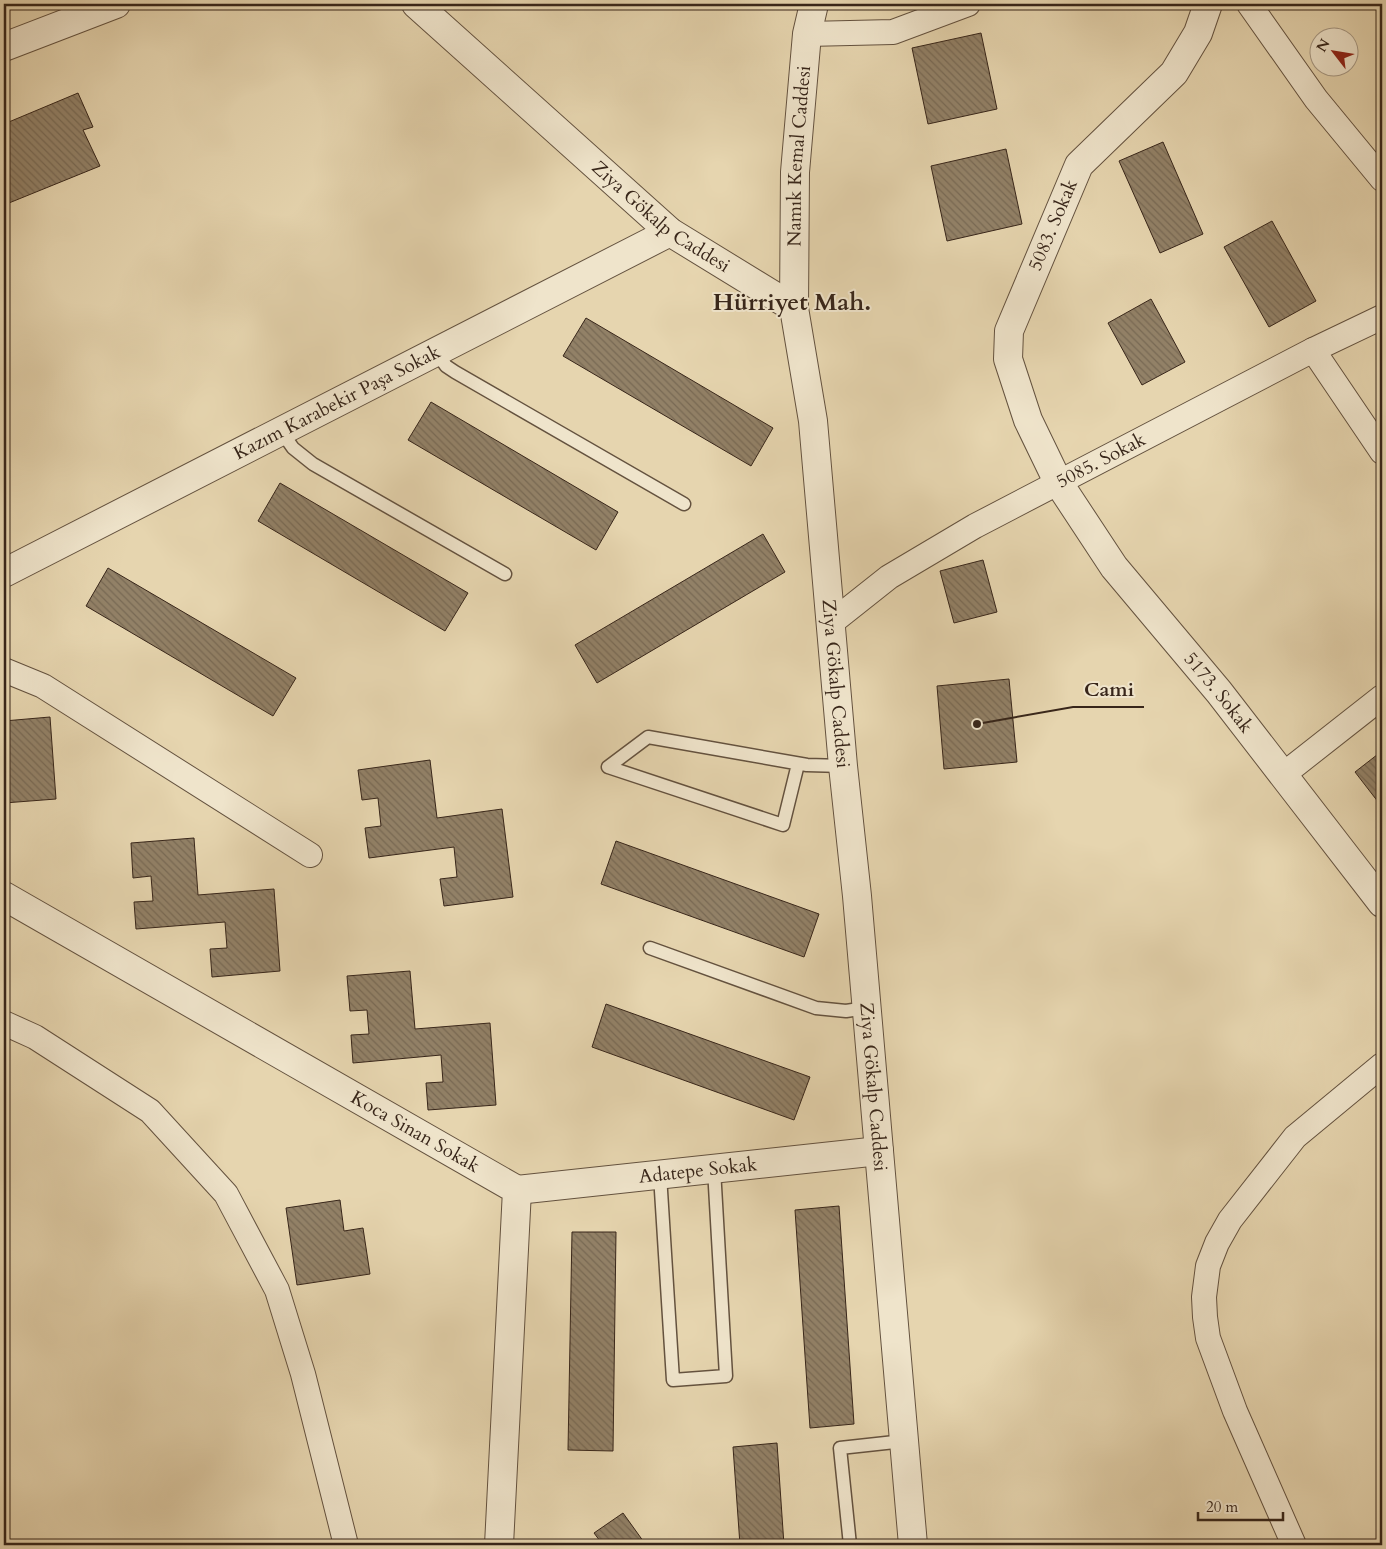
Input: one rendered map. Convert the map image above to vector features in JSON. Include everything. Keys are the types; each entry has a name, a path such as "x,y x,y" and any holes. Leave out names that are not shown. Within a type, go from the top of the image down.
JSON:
{"street":[{"path":"4,47 116,4"},
{"name":"Ziya Gökalp Caddesi","path":"416,4 670,232 794,308 813,422 913,1545"},
{"name":"Namık Kemal Caddesi","path":"794,308 796,172 807,34 814,4"},
{"path":"807,34 893,32 968,4"},
{"name":"5083. Sokak","path":"1058,482 1028,420 1008,359 1009,331 1079,165 1174,73 1198,33 1208,4"},
{"path":"1249,4 1316,99 1382,179"},
{"name":"Kazım Karabekir Paşa Sokak","path":"4,573 670,232"},
{"name":"5085. Sokak","path":"832,623 889,577 974,526 1313,350 1382,317"},
{"path":"1313,350 1382,452"},
{"name":"5173. Sokak","path":"1058,482 1114,568 1219,692 1382,903"},
{"path":"4,670 43,686 310,855"},
{"path":"1284,774 1382,698"},
{"name":"Koca Sinan Sokak","path":"4,896 517,1190"},
{"path":"4,1023 35,1037 150,1111 226,1194 277,1290 303,1374 346,1545"},
{"path":"1294,1545 1235,1411 1208,1338 1204,1318 1204,1297 1208,1266 1217,1243 1230,1220 1295,1137 1382,1065"},
{"name":"Adatepe Sokak","path":"517,1190 879,1151"},
{"path":"499,1545 517,1190"}],"lane":[{"path":"436,352 446,366 454,372 684,504"},
{"path":"281,432 293,448 313,464 505,574"},
{"path":"798,764 783,825 608,768 648,737 815,767 843,766"},
{"path":"650,948 816,1008 846,1011 866,1008"},
{"path":"660,1175 673,1380 726,1376 714,1169"},
{"path":"850,1545 840,1448 904,1441"}],"building":[{"path":"981,33 997,109 928,124 912,48"},
{"path":"78,93 93,127 83,130 100,166 4,205 4,124"},
{"path":"1163,142 1203,234 1160,253 1119,161"},
{"path":"1006,149 1022,224 947,241 931,166"},
{"path":"1272,221 1316,301 1269,327 1224,247"},
{"path":"1151,299 1185,362 1142,385 1108,323"},
{"path":"586,318 773,428 751,466 563,356"},
{"path":"431,402 618,512 596,550 408,440"},
{"path":"280,483 468,593 445,631 258,521"},
{"path":"763,534 785,572 597,683 575,645"},
{"path":"983,560 997,612 954,623 940,571"},
{"path":"108,568 296,678 273,716 86,606"},
{"path":"1009,679 1017,762 944,769 937,686"},
{"path":"50,717 56,799 4,803 4,721"},
{"path":"1382,751 1382,807 1355,772"},
{"path":"430,760 437,818 502,809 513,897 444,906 440,879 457,877 454,847 369,858 365,828 381,826 378,798 362,800 358,770"},
{"path":"194,838 198,895 274,889 280,971 212,977 210,949 227,948 225,922 136,929 134,902 153,901 151,876 133,878 131,843"},
{"path":"616,841 819,914 804,957 601,884"},
{"path":"410,971 415,1029 490,1023 496,1105 428,1110 426,1083 443,1082 441,1055 353,1063 351,1035 369,1034 367,1010 350,1011 347,976"},
{"path":"606,1004 810,1077 794,1120 592,1047"},
{"path":"340,1200 344,1231 363,1228 370,1274 297,1285 286,1208"},
{"path":"839,1206 854,1424 810,1428 795,1210"},
{"path":"572,1232 616,1232 613,1451 568,1450"},
{"path":"777,1443 784,1545 740,1545 733,1447"},
{"path":"623,1513 646,1545 603,1545 594,1533"}],"place":[{"name":"Cami","path":"977,724"}],"district":[{"name":"Hürriyet Mah.","path":"792,302"}]}
